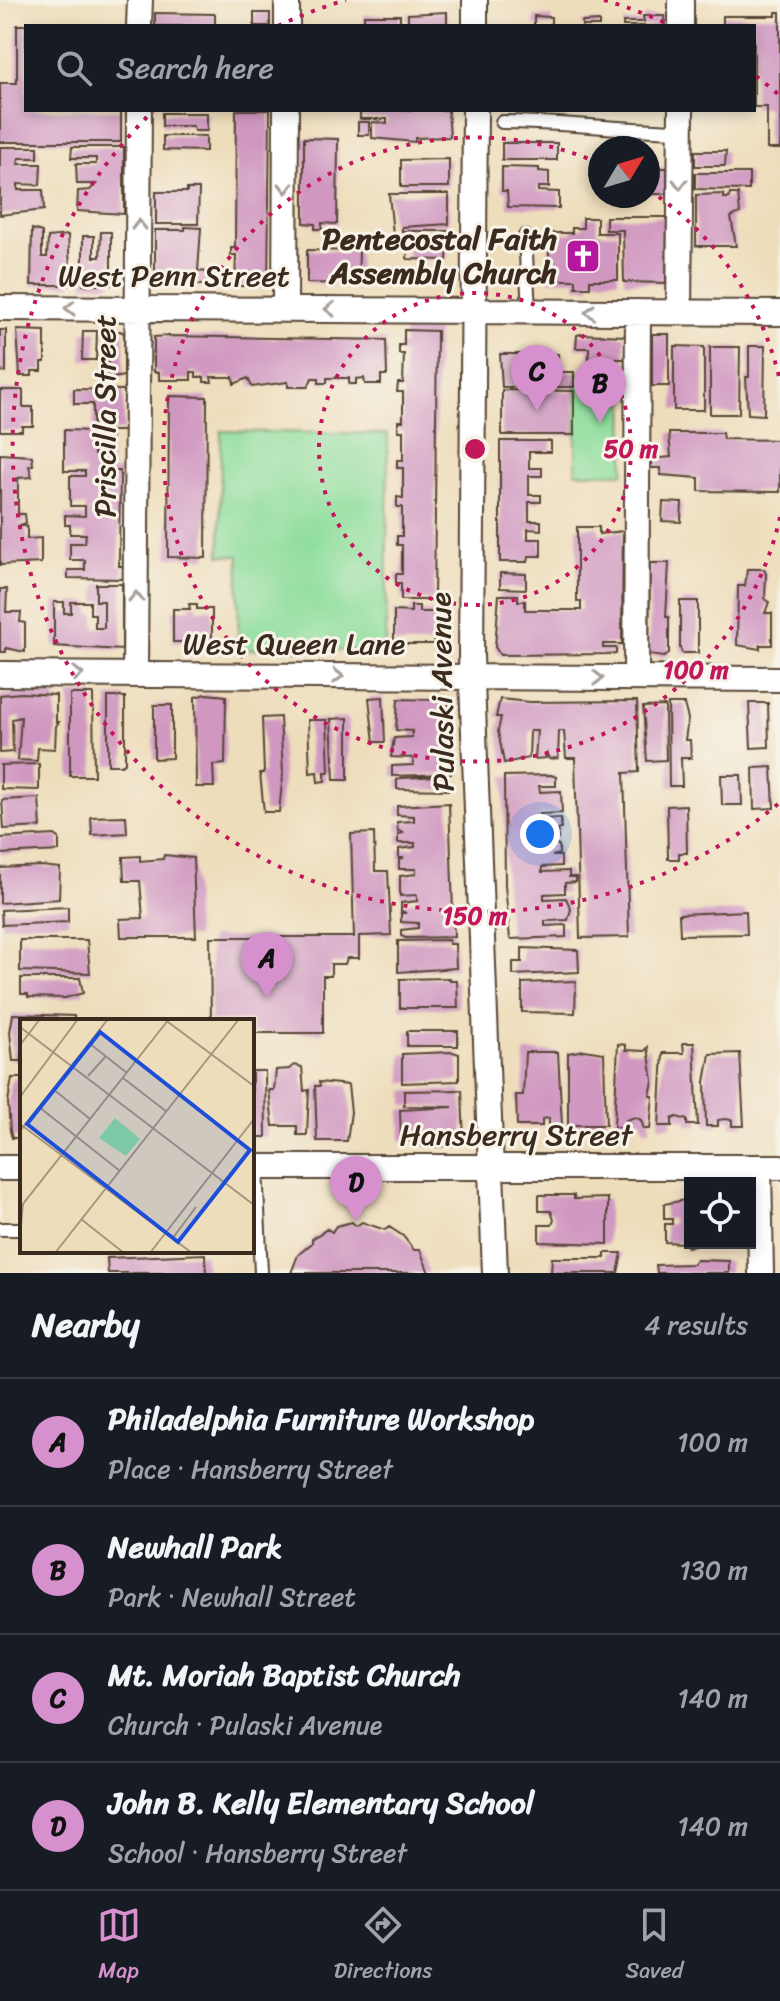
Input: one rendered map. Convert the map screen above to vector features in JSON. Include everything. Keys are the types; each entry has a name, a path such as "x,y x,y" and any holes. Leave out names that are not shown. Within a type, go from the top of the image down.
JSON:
{"street":[{"path":"139,24 140,0"},
{"path":"287,0 287,24"},
{"path":"475,0 475,24"},
{"path":"681,0 681,24"},
{"name":"Priscilla Street","path":"135,675 139,112"},
{"path":"285,309 286,112"},
{"name":"Pulaski Avenue","path":"475,112 472,678 495,1273"},
{"path":"679,312 680,120"},
{"name":"West Penn Street","path":"0,308 780,313"},
{"path":"636,678 638,312"},
{"name":"West Queen Lane","path":"0,674 780,679"},
{"name":"Hansberry Street","path":"254,1167 770,1167"},
{"path":"761,1273 770,1167"}],"lane":[{"path":"502,122 577,122 602,130 680,120"},
{"path":"525,236 529,311"},
{"path":"254,1167 255,1225 261,1273"}],"green space":[{"path":"576,374 625,374 624,473 576,473"},
{"path":"221,431 388,434 386,651 238,649 239,556 220,555"}],"building":[{"path":"447,12 447,24 408,24 408,14"},
{"path":"776,12 780,12 780,149 767,149 767,107 756,107 756,24 723,24 723,16 776,16"},
{"path":"155,13 215,14 215,24 155,24"},
{"path":"254,13 270,13 270,24 254,24"},
{"path":"364,15 400,15 400,24 364,24"},
{"path":"534,16 551,17 551,24 534,24"},
{"path":"643,16 664,16 665,24 623,24 623,22 644,22"},
{"path":"599,21 599,24 582,24"},
{"path":"17,25 24,25 24,112 121,112 121,142 0,142 0,83 17,83"},
{"path":"236,112 270,112 268,286 235,286 236,255 231,255 231,248 235,248"},
{"path":"360,112 448,112 450,137 415,138 415,142 372,138 372,122 387,123 387,119 360,119"},
{"path":"162,113 207,113 207,131 194,131 193,126 162,126"},
{"path":"358,122 369,122 369,135 358,135"},
{"path":"163,136 206,136 206,151 163,150"},
{"path":"304,138 338,139 337,224 322,223 322,229 315,229 315,224 304,223"},
{"path":"502,143 557,143 557,160 502,160"},
{"path":"0,147 38,147 38,158 19,158 18,164 41,164 40,185 18,184 18,190 43,190 44,210 0,215"},
{"path":"72,147 124,147 124,214 77,211 78,191 90,190 96,184 77,184 76,164 96,164 96,158 71,158"},
{"path":"695,151 726,151 725,166 695,166"},
{"path":"449,159 449,187 401,187 401,160"},
{"path":"502,167 539,168 539,171 549,172 549,187 538,187 538,191 559,192 559,208 508,207 507,191 502,191"},
{"path":"660,168 667,168 667,194 660,194"},
{"path":"695,173 749,173 749,190 695,189"},
{"path":"187,189 199,189 198,224 156,224 156,192 187,192"},
{"path":"389,194 449,194 449,224 402,227 402,231 449,231 447,260 407,259 408,244 394,244"},
{"path":"724,194 724,198 729,198 730,194 738,194 740,213 731,217 736,246 696,246 696,195"},
{"path":"606,217 667,217 666,283 624,282 623,230 606,230"},
{"name":"Pentecostal Faith Assembly Church","path":"583,218 597,218 597,233 618,233 618,280 590,280 590,287 576,287 576,280 549,280 549,233 572,233 572,228 583,228"},
{"path":"185,227 201,228 198,271 207,272 207,285 155,285 155,230 185,230"},
{"path":"32,229 42,232 42,257 47,257 48,237 68,235 71,285 31,285"},
{"path":"101,232 111,232 111,285 83,285 83,236 94,236 94,257 100,257"},
{"path":"307,250 359,251 358,284 307,283"},
{"path":"0,330 6,330 6,372 0,371"},
{"path":"17,330 45,331 45,362 42,362 42,371 32,371 32,376 20,376"},
{"path":"404,330 437,331 434,600 401,600 401,583 396,583 396,574 402,574 402,545 397,545 397,536 402,536 402,507 397,507 397,497 403,498 403,468 397,468 397,460 403,460 403,431 398,431 398,421 403,421 403,392 397,392 398,383 403,383 404,354 399,354 399,345 404,345"},
{"path":"83,331 97,331 96,360 82,360"},
{"path":"108,332 124,333 124,376 108,379"},
{"path":"652,334 669,334 669,386 652,386"},
{"path":"577,335 625,336 625,359 589,359 589,348 576,348"},
{"path":"154,337 386,340 387,375 381,375 381,384 365,384 364,378 356,379 356,384 349,384 349,378 327,378 327,383 319,383 319,378 312,378 308,387 288,387 288,382 252,387 248,378 234,384 233,377 211,377 212,382 204,382 204,377 196,377 196,372 191,372 191,380 159,380 159,372 154,372"},
{"path":"674,346 704,347 704,410 674,410"},
{"path":"749,346 765,346 764,415 748,414 746,377 749,377"},
{"path":"710,347 740,347 739,414 710,414"},
{"path":"500,354 558,354 558,369 533,369 533,372 574,372 574,387 502,387"},
{"path":"74,389 124,390 124,431 111,431 111,446 94,446 94,455 111,456 111,471 120,471 119,566 123,566 123,579 68,578 68,570 85,570 85,560 70,560 70,543 85,543 86,534 70,534 70,525 65,525 65,515 85,516 85,506 70,506 70,476 85,476 85,471 64,471 64,430 93,431 93,404 74,404"},
{"path":"0,390 23,390 23,407 33,407 33,426 22,426 22,431 0,431"},
{"path":"502,390 574,391 574,435 502,435"},
{"path":"169,396 207,397 206,558 168,557"},
{"path":"669,433 722,433 723,439 780,440 780,492 699,491 699,478 661,475 661,468 651,468 651,459 671,457"},
{"path":"500,441 551,441 551,452 529,452 529,468 542,468 542,476 529,476 529,495 541,495 541,502 529,502 529,521 541,521 541,530 528,529 528,539 541,539 541,556 529,556 528,562 500,562"},
{"path":"0,454 32,456 33,465 29,466 32,477 18,478 18,514 25,514 26,523 18,526 27,526 27,539 41,538 41,563 0,565"},
{"path":"663,502 682,503 681,522 662,521"},
{"path":"577,527 599,527 599,534 623,531 622,644 603,644 603,648 616,648 616,654 500,655 495,647 499,595 518,595 518,601 525,601 525,610 581,610 581,601 577,602"},
{"path":"650,563 669,563 666,617 669,617 669,654 664,657 649,655"},
{"path":"747,569 764,569 766,574 765,599 769,602 765,613 772,613 772,645 760,645 760,649 737,645 738,586 745,586"},
{"path":"500,573 526,574 526,589 500,588"},
{"path":"96,584 122,584 122,650 54,646 54,602 64,602 64,613 71,613 71,602 90,602 90,614 95,614 95,628 104,628 104,601 96,601"},
{"path":"0,589 7,589 6,612 21,612 20,622 25,623 25,652 6,648 6,652 0,652"},
{"path":"680,601 698,601 698,653 682,653 680,648"},
{"path":"189,604 197,604 197,609 212,609 212,642 173,642 173,609 190,609"},
{"path":"411,606 419,606 419,612 434,612 434,644 394,644 394,611 411,612"},
{"path":"70,694 93,694 94,776 70,776"},
{"path":"206,694 226,696 225,764 213,765 214,787 196,787 195,697"},
{"path":"0,695 56,695 56,722 59,722 55,749 38,748 37,761 18,760 21,717 12,719 13,752 0,753"},
{"path":"441,696 449,700 447,718 451,774 392,776 392,766 413,765 413,758 391,757 394,738 412,737 412,731 396,730 398,699 438,700"},
{"path":"108,697 125,697 125,763 121,765 108,765"},
{"path":"383,697 385,742 374,742 369,698"},
{"path":"500,699 530,702 637,701 639,772 624,773 629,937 580,938 575,758 566,758 564,731 559,731 558,758 549,759 547,754 546,758 535,759 537,731 530,731 529,758 504,763 498,731 501,717 496,717"},
{"path":"749,703 768,703 769,747 751,748"},
{"path":"668,704 684,704 688,719 685,740 690,740 691,758 681,758 682,786 669,786"},
{"path":"154,705 172,705 172,758 154,759"},
{"path":"665,706 666,760 647,761 643,707"},
{"path":"280,717 283,773 279,812 264,812 260,773 264,773 262,718"},
{"path":"348,718 348,780 334,780 331,719"},
{"path":"308,720 327,720 329,772 325,772 325,781 318,782 317,772 310,773"},
{"path":"39,764 39,790 1,789 1,765"},
{"path":"772,767 774,808 754,809 753,768"},
{"path":"721,775 741,775 742,805 722,805"},
{"path":"504,776 556,777 556,786 539,786 540,792 561,791 562,813 540,814 541,819 561,818 561,829 558,829 558,839 542,839 541,843 559,845 559,854 552,856 561,856 561,866 542,867 542,872 569,871 569,877 576,877 576,882 565,883 565,893 544,894 544,899 566,898 571,909 568,920 545,921 545,926 566,925 566,937 510,939 505,885"},
{"path":"401,778 449,778 450,790 397,789 397,780"},
{"path":"39,798 41,827 4,829 2,800"},
{"path":"449,803 454,937 406,938 401,936 401,930 418,928 418,923 401,922 401,913 406,913 401,911 401,903 417,901 417,895 400,896 400,876 416,874 416,869 399,869 399,860 404,858 399,858 399,849 415,847 415,843 398,843 398,834 404,833 398,831 397,822 414,821 414,816 397,815 397,806"},
{"path":"686,805 687,853 679,853 679,859 668,859 667,806"},
{"path":"126,816 127,833 92,835 91,817"},
{"path":"374,833 375,871 388,871 391,935 359,936 359,958 347,958 345,964 331,964 331,976 323,976 323,1033 254,1033 254,1019 211,1019 210,937 354,937 351,834"},
{"path":"55,835 59,838 59,851 0,854 0,838"},
{"path":"164,855 193,858 196,937 121,937 120,919 143,918 140,881 124,881 123,857 140,856 140,861 163,859"},
{"path":"0,868 60,868 59,899 0,903"},
{"path":"68,907 68,922 2,925 1,910"},
{"path":"746,911 747,934 680,935 679,914"},
{"path":"20,940 87,940 90,973 20,971"},
{"path":"449,940 449,944 455,944 456,968 398,972 398,941"},
{"path":"522,948 578,950 579,972 513,975 513,962 522,962"},
{"path":"21,978 80,978 83,993 65,998 28,997 28,994 21,994"},
{"path":"450,978 450,981 457,981 458,1008 400,1008 400,979"},
{"path":"576,981 575,1013 522,1012 522,983"},
{"path":"13,1014 74,1016 74,1019 20,1019 20,1061 13,1061 10,1032"},
{"path":"407,1031 458,1031 458,1046 407,1046"},
{"path":"683,1043 694,1043 698,1125 687,1125 687,1120 677,1117 672,1119 672,1126 659,1126 663,1053 684,1053"},
{"path":"618,1044 626,1045 626,1050 645,1051 648,1047 653,1081 650,1129 644,1129 641,1120 635,1117 626,1120 624,1129 614,1126"},
{"path":"584,1050 604,1053 606,1125 568,1125 568,1053"},
{"path":"525,1052 558,1052 562,1125 549,1125 549,1118 542,1119 542,1126 517,1126 516,1095 523,1095"},
{"path":"740,1053 744,1126 732,1126 732,1120 725,1119 718,1120 718,1126 706,1126 705,1082 710,1054"},
{"path":"402,1054 459,1054 459,1081 402,1083"},
{"path":"294,1065 302,1067 304,1091 309,1090 307,1135 297,1135 297,1126 273,1126 269,1090 274,1090 276,1070 289,1069"},
{"path":"254,1071 265,1071 266,1137 254,1137"},
{"path":"12,1078 20,1078 20,1138 12,1138 8,1102"},
{"path":"319,1082 348,1085 351,1112 347,1141 317,1141 315,1086 320,1086"},
{"path":"462,1090 464,1144 435,1147 420,1145 420,1140 401,1141 400,1110 453,1107 404,1106 404,1091"},
{"path":"539,1195 574,1195 574,1199 608,1198 608,1244 539,1242 539,1225 552,1225 554,1220 551,1211 539,1211"},
{"path":"684,1200 684,1243 665,1242 665,1224 672,1224 672,1219 664,1219 664,1204"},
{"path":"352,1222 356,1226 362,1222 385,1230 389,1227 403,1236 414,1250 420,1250 429,1273 291,1273 298,1255 312,1243 312,1239 327,1229 332,1232 336,1226"},
{"path":"605,1253 622,1253 618,1273 551,1273 552,1258 605,1258"},
{"path":"205,1254 206,1273 108,1273 107,1258"},
{"path":"696,1260 729,1261 729,1273 657,1273 656,1265 693,1264"}],"place":[{"name":"Pentecostal Faith Assembly Church","path":"583,256"},
{"name":"Mt. Moriah Baptist Church","path":"537,411"},
{"name":"Newhall Park","path":"600,423"},
{"name":"Philadelphia Furniture Workshop","path":"267,998"},
{"name":"John B. Kelly Elementary School","path":"356,1222"}]}
